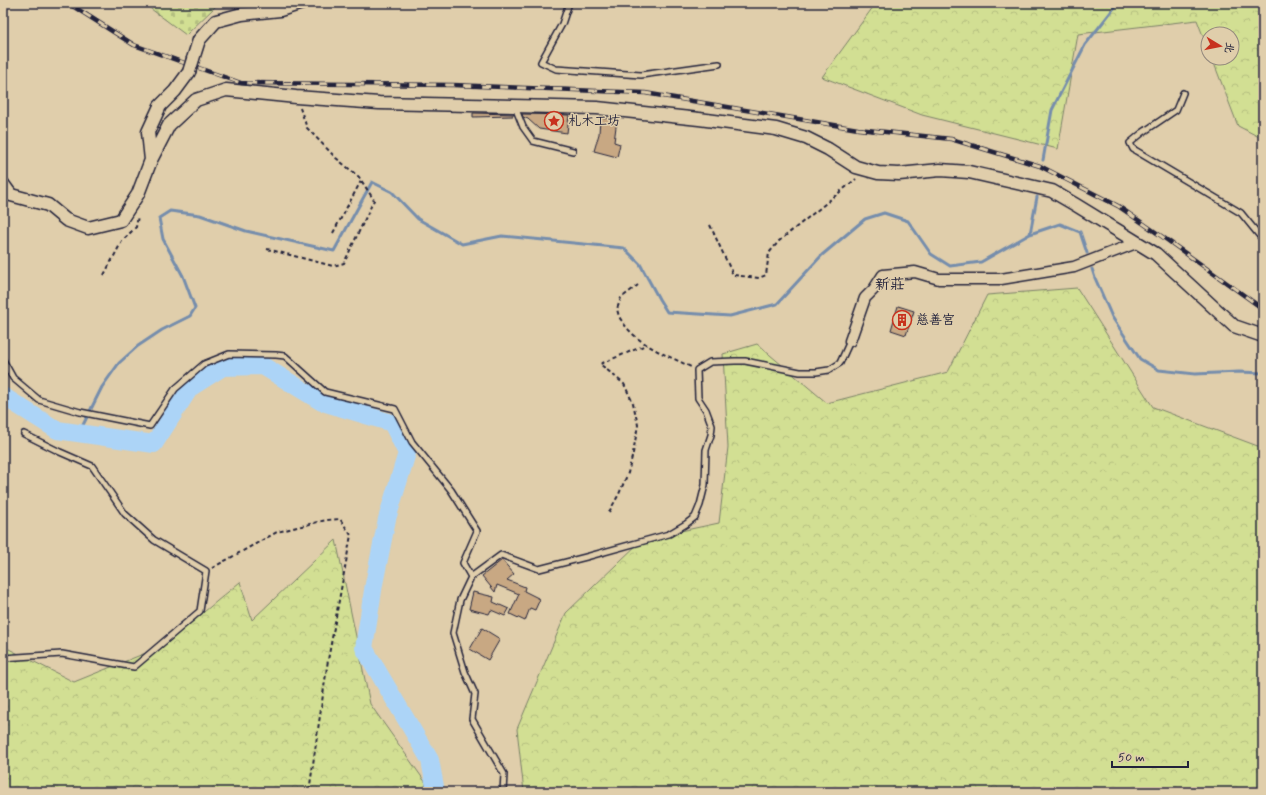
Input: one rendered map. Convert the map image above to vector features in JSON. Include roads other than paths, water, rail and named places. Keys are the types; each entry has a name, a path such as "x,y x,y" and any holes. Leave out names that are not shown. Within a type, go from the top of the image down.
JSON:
{"street":[{"path":"150,160 148,132 160,106 175,92 189,72 199,40 216,21 242,14 280,10 302,3"},
{"path":"3,184 11,195 48,206 66,220 88,228 121,220 138,194 150,160 169,124 196,100 226,90 379,103 597,108 699,119 776,130 806,138 828,149 856,167 867,170 898,174 940,170 969,172 1052,191 1156,254 1234,326 1263,336"},
{"path":"850,341 865,298 874,289 883,275 915,272 940,279 1001,279 1074,267 1136,243"}],"lane":[{"path":"569,3 562,24 541,62 556,69 641,75 719,64"},
{"path":"1182,94 1176,110 1130,143 1133,149 1241,213 1263,240"},
{"path":"514,106 523,127 533,141 574,151"},
{"path":"503,792 504,774 472,720 475,694 465,672 453,633 460,600 471,577 501,555 539,569 669,534 686,524 695,517 700,505 705,485 706,450 711,435 712,426 706,410 698,398 697,370 710,362 745,361 800,372 829,370 840,363 850,341"},
{"path":"3,360 13,378 40,400 80,412 150,426 175,389 204,364 230,354 285,356 325,392 394,409 412,442 451,490 477,531 463,563 471,577"},
{"path":"3,658 62,654 134,667 200,611 206,571 154,540 124,514 92,466 24,434"}],"waterway":[{"path":"1043,160 1052,110 1085,45 1118,3"},
{"path":"79,433 102,387 119,363 138,346 162,330 190,316 195,308 183,276 163,239 159,218 170,211 200,215 246,231 334,251 372,182 392,192 418,219 462,244 502,236 624,248 640,264 667,312 730,316 777,304 822,255 865,219 884,213 908,221 931,254 950,266 981,262 1030,234 1060,224 1080,232 1087,253"},
{"path":"1030,234 1037,197"},
{"path":"1092,269 1112,317 1140,359 1159,370 1195,374 1239,372 1263,373"},
{"path":"3,396 57,430 154,444 190,388 223,367 263,366 322,402 392,423 407,453 387,519 374,584 364,648 430,760 436,792"}],"railway":[{"path":"68,3 134,45 241,83 453,85 645,93 858,129 951,139 1040,166 1118,206 1263,309"}],"place":[{"name":"札木工坊","path":"554,121"},
{"name":"慈善宮","path":"902,320"}],"district":[{"name":"新莊","path":"890,285"}]}
